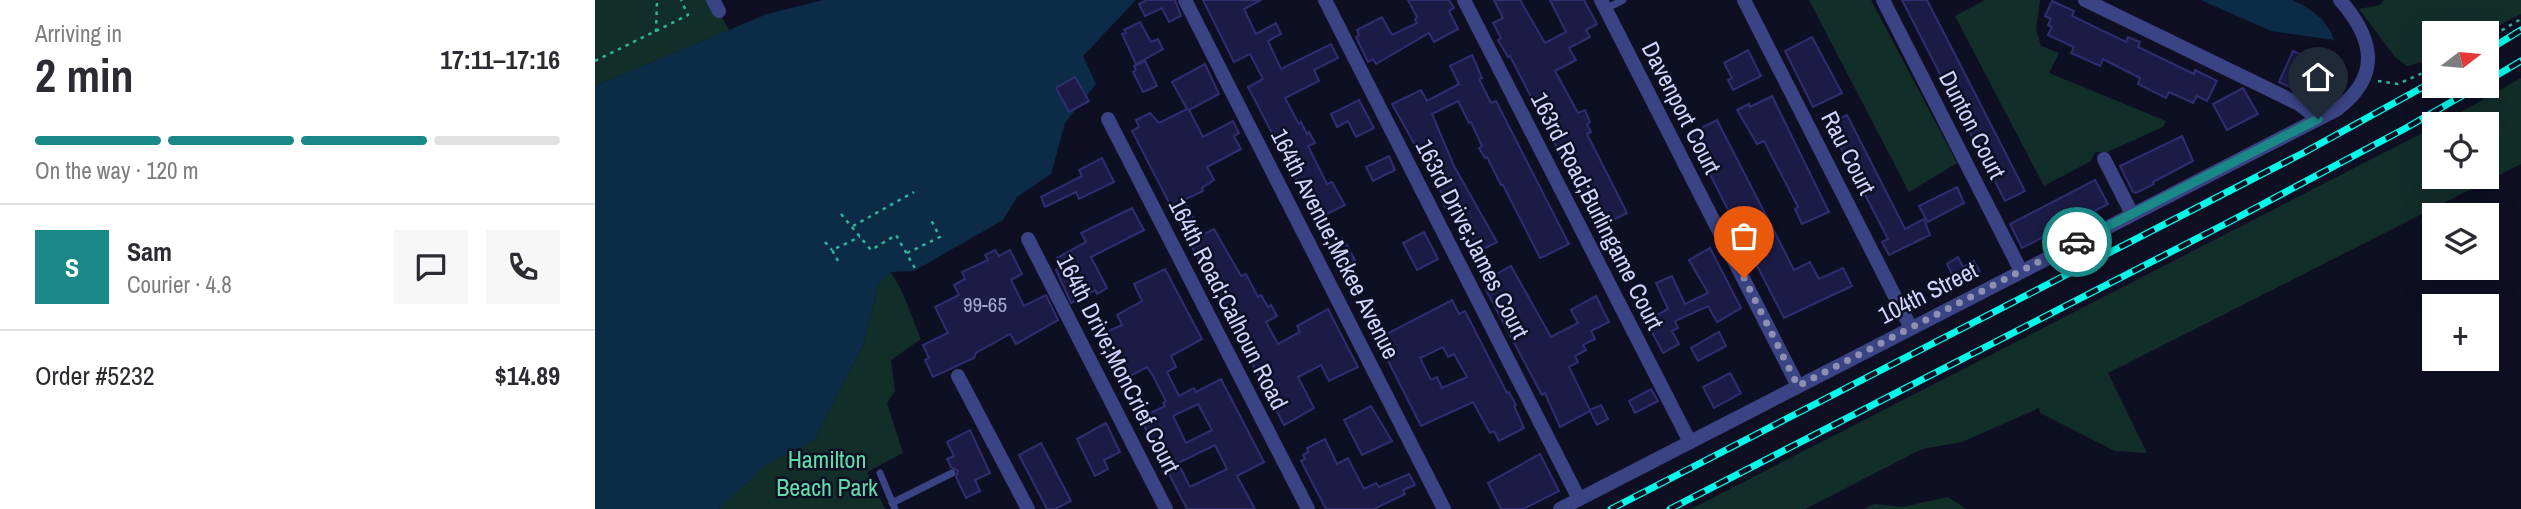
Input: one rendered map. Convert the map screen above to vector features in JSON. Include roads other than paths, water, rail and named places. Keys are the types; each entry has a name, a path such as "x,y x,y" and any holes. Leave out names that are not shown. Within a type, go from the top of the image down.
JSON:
{"street":[{"name":"164th Avenue;Mckee Avenue","path":"1185,0 1444,509"},
{"name":"163rd Drive;James Court","path":"1325,0 1579,499"},
{"name":"163rd Road;Burlingame Court","path":"1464,0 1690,442"},
{"name":"Rau Court","path":"1744,0 1911,328"},
{"name":"Dunton Court","path":"1882,0 2021,271"},
{"path":"2085,0 2299,104 2318,119"},
{"name":"104th Street","path":"1560,509 2318,119 2354,97 2368,71 2368,50 2360,30 2340,0"},
{"name":"Davenport Court","path":"1603,5 1798,386"},
{"name":"164th Road;Calhoun Road","path":"1108,119 1308,509"},
{"path":"2104,159 2131,214"},
{"name":"164th Drive;MonCrief Court","path":"1028,239 1167,509"},
{"path":"958,376 1028,509"}],"lane":[{"path":"1603,5 1623,0"},
{"path":"880,473 894,506 952,472"}],"water":[{"path":"823,0 1136,0 1083,56 1096,84 1065,123 1051,174 1017,197 1003,220 914,271 891,272 879,283 863,345 814,440 766,464 719,509 595,509 595,86 767,14"},
{"path":"2201,0 2292,0 2318,16 2328,27 2334,40 2271,31"}],"railway":[{"path":"2499,44 2521,30"},
{"path":"2499,74 2521,61"},
{"path":"1611,509 2305,152 2422,88"},
{"path":"1670,509 2229,222 2458,98"}],"park label":[{"name":"Hamilton Beach Park","path":"827,474"}]}
